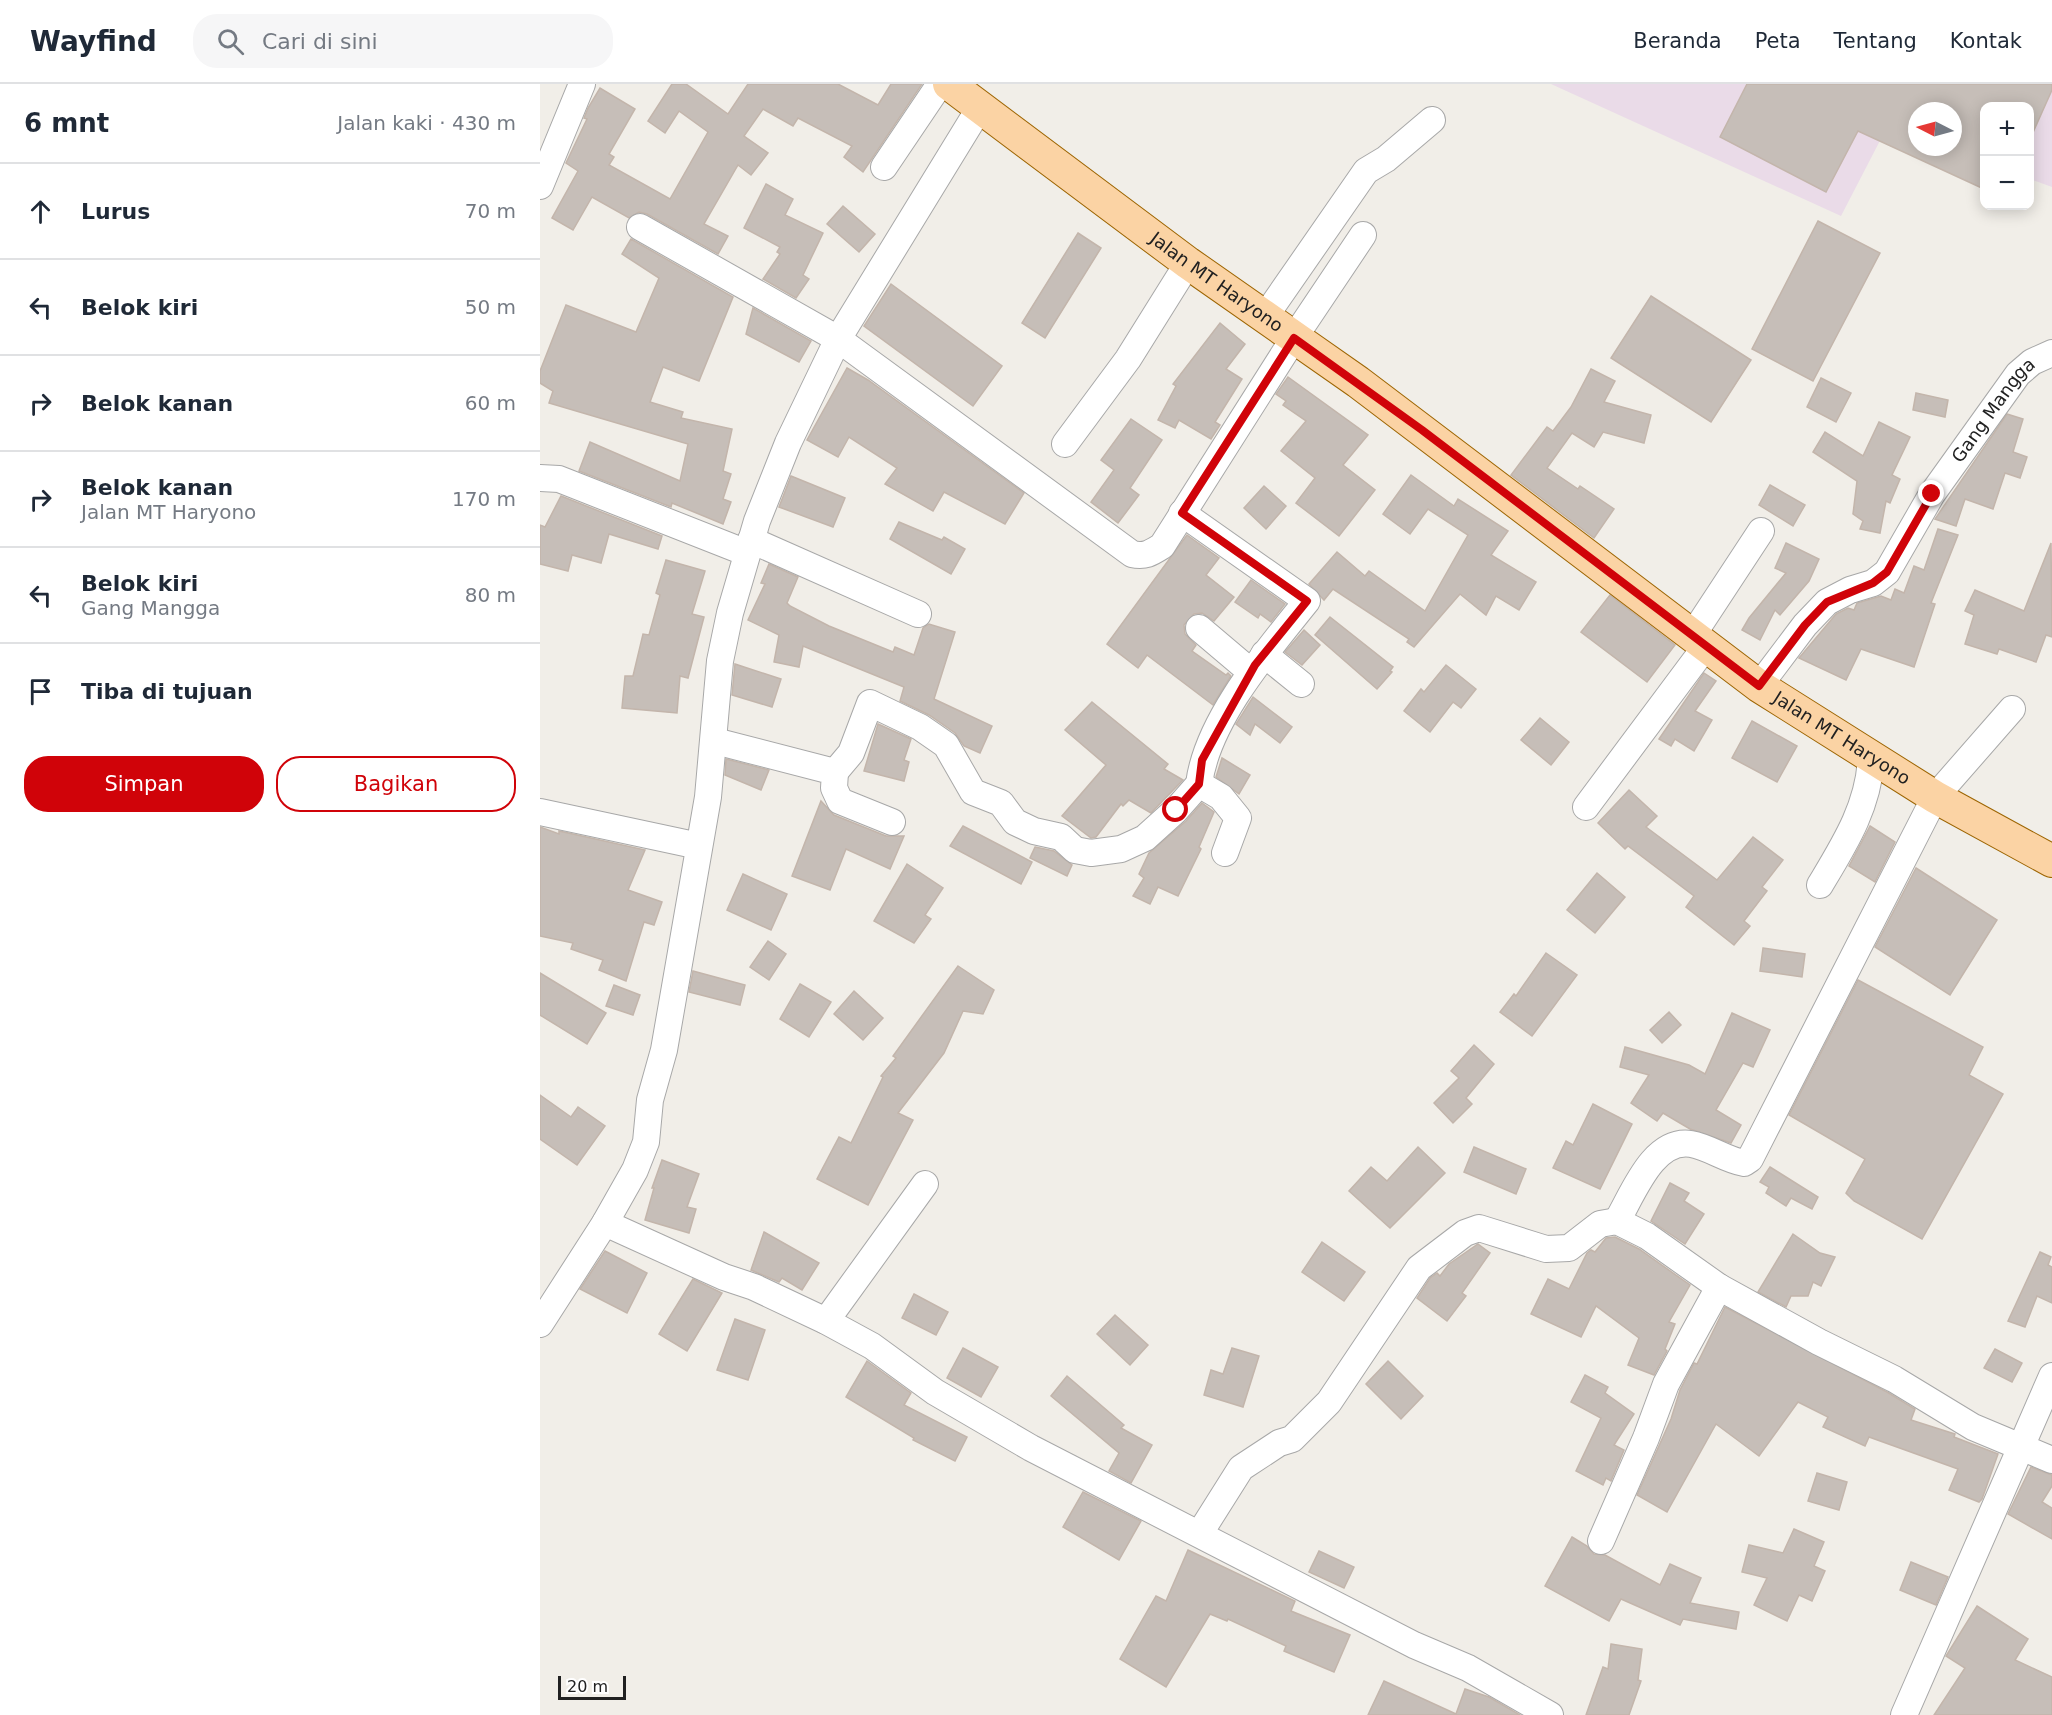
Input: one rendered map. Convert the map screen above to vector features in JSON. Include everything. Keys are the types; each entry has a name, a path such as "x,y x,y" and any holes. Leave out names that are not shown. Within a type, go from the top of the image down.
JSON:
{"main road":[{"name":"Jalan MT Haryono","path":"949,84 979,109 1188,263 1413,423 1759,686 1935,797 2052,861"}],"street":[{"path":"540,186 582,84"},
{"path":"884,168 940,84"},
{"path":"540,1324 605,1222 635,1170 646,1142 650,1100 664,1050 699,846 715,741 720,661 749,546 788,442 838,339 979,109"},
{"path":"1264,318 1366,171 1386,159 1432,120"},
{"path":"640,227 838,339 1132,554 1142,556 1151,554 1162,546 1294,338 1363,235"},
{"path":"1065,444 1128,359 1188,263"},
{"name":"Gang Mangga","path":"1759,686 1805,625 1827,602 1873,583 1887,572 1932,494 2018,374 2032,362 2052,353"},
{"path":"540,478 559,479 749,546 918,614"},
{"path":"892,822 840,801 834,788 834,772 851,753 870,704 920,727 946,745 974,792 1001,803 1015,822 1034,831 1061,837 1075,850 1091,853 1121,849 1145,838 1176,810 1199,784 1202,760 1258,663 1307,601 1182,513"},
{"path":"1586,807 1699,641 1761,531"},
{"path":"1199,628 1258,663 1301,684"},
{"path":"1617,1221 1656,1156 1671,1145 1691,1144 1736,1162 1744,1163 1750,1159 1935,797 2012,709"},
{"path":"715,741 834,772"},
{"path":"1820,885 1859,812 1870,780 1871,758"},
{"path":"1199,784 1221,797 1230,805 1238,818 1225,852"},
{"path":"540,812 699,846"},
{"path":"826,1321 925,1184"},
{"path":"1200,1533 1241,1468 1279,1443 1292,1439 1329,1402 1419,1268 1441,1249 1465,1233 1479,1228 1546,1249 1569,1248 1600,1224 1617,1221 1647,1236 1719,1287 1819,1342 1894,1379 1973,1427 2052,1460"},
{"path":"605,1222 826,1321 872,1346 935,1392 1031,1448 1414,1645 1468,1668 1550,1715"},
{"path":"1600,1541 1646,1438 1666,1384 1719,1287"},
{"path":"1904,1715 2052,1376"}],"shaded area":[{"path":"1551,84 2052,84 2052,187 2034,180 2034,102 1980,102 1980,162 1962,155 1962,102 1908,102 1908,116 1886,129 1841,216"}],"building":[{"path":"672,84 686,84 728,114 748,84 838,84 878,105 891,84 922,84 863,172 844,157 852,146 798,118 793,126 763,109 744,136 768,153 751,175 738,165 704,224 728,236 718,254 647,214 639,212 629,218 592,197 573,230 552,218 578,171 566,163 587,119 584,118 588,108 600,88 635,109 609,154 614,157 609,165 670,199 708,132 679,111 665,133 648,121"},
{"path":"1747,84 2052,84 2052,90 2034,130 2034,102 1980,102 1980,187 1912,156 1962,156 1962,102 1908,102 1908,154 1858,131 1826,192 1720,137"},
{"path":"766,184 793,199 785,215 823,233 803,275 809,279 796,298 763,279 780,254 777,252 780,247 744,228"},
{"path":"843,206 875,234 859,252 827,224"},
{"path":"1818,221 1880,253 1813,381 1752,349"},
{"path":"1078,233 1101,248 1045,338 1022,323"},
{"path":"631,239 733,297 699,381 663,367 650,402 683,412 681,418 732,429 723,471 731,474 723,499 731,502 723,524 672,503 671,507 579,471 590,442 680,481 688,444 549,403 553,391 540,383 540,371 566,305 636,332 659,278 622,254"},
{"path":"891,284 1002,366 973,406 864,326"},
{"path":"1651,296 1751,360 1711,422 1611,358"},
{"path":"753,308 811,341 799,362 746,334"},
{"path":"1220,323 1245,344 1226,369 1242,379 1215,422 1220,425 1211,439 1179,420 1175,428 1158,420 1176,386 1173,384"},
{"path":"847,368 868,380 1024,493 1005,524 944,492 933,511 885,484 897,468 849,437 838,457 807,440"},
{"path":"1591,369 1615,381 1604,402 1651,415 1644,443 1603,432 1594,447 1572,433 1547,468 1578,489 1580,486 1614,509 1594,538 1511,475 1547,427 1553,431 1571,407"},
{"path":"1288,377 1368,435 1343,465 1375,490 1339,536 1296,503 1315,478 1281,451 1306,421 1283,405 1286,401 1276,394"},
{"path":"1821,378 1851,393 1836,422 1807,407"},
{"path":"1916,393 1948,400 1945,417 1913,410"},
{"path":"2007,414 2023,419 2013,452 2027,457 2020,478 2005,473 1993,509 1965,499 1956,526 1935,519"},
{"path":"1131,419 1162,440 1130,488 1139,495 1118,523 1091,502 1114,470 1101,460"},
{"path":"1879,422 1910,437 1892,475 1900,479 1890,503 1886,501 1880,533 1860,529 1863,521 1853,514 1857,481 1813,452 1825,432 1863,456"},
{"path":"1411,475 1454,506 1458,499 1508,531 1491,555 1536,582 1519,610 1496,596 1486,615 1460,594 1414,647 1407,642 1409,639 1333,589 1324,600 1309,584 1337,552 1365,576 1369,571 1425,611 1468,535 1428,509 1410,534 1383,514"},
{"path":"791,476 845,498 833,527 779,507"},
{"path":"1770,485 1805,505 1793,526 1759,505"},
{"path":"1264,486 1286,506 1266,529 1244,508"},
{"path":"561,496 662,536 658,549 609,534 601,563 572,555 568,571 540,564 540,525 545,527"},
{"path":"899,522 942,540 944,537 965,549 951,574 890,539"},
{"path":"1938,529 1958,535 1931,603 1935,604 1914,667 1861,649 1846,680 1799,658 1836,614 1848,608 1854,610 1857,603 1881,596 1891,600 1895,589 1904,593 1914,566 1924,570"},
{"path":"1187,535 1219,558 1206,575 1234,597 1214,621 1202,613 1194,614 1184,625 1185,634 1196,645 1192,651 1226,675 1228,673 1231,676 1213,705 1147,655 1138,668 1107,644"},
{"path":"1786,543 1819,559 1809,581 1780,615 1775,610 1760,640 1742,630 1786,573 1775,568"},
{"path":"2051,543 2052,637 2046,635 2036,662 1999,649 1997,654 1965,644 1974,615 1965,611 1975,590 2024,611"},
{"path":"666,560 705,571 692,614 704,617 688,678 680,676 677,713 622,708 625,676 633,676 643,634 649,635 660,595 656,593"},
{"path":"769,564 798,577 787,603 790,606 829,626 893,652 895,647 914,655 923,628 929,624 955,632 934,699 992,726 980,753 964,746 955,733 929,715 900,701 904,687 803,646 799,667 774,662 779,635 748,620 765,584 761,583"},
{"path":"1251,580 1285,604 1271,622 1260,614 1258,618 1235,602"},
{"path":"1610,595 1675,645 1647,682 1581,632"},
{"path":"1330,617 1393,667 1390,671 1392,672 1377,689 1315,635"},
{"path":"1304,630 1320,645 1302,665 1285,652"},
{"path":"735,664 781,679 772,707 732,695"},
{"path":"1446,665 1476,689 1461,708 1453,702 1430,732 1404,711 1421,689 1424,692"},
{"path":"1704,673 1716,681 1695,711 1712,720 1694,751 1675,739 1671,746 1659,739"},
{"path":"1253,697 1292,727 1280,743 1255,724 1250,735 1236,724"},
{"path":"1092,702 1168,764 1164,769 1183,780 1151,813 1129,800 1123,806 1121,804 1096,837 1091,838 1062,816 1106,765 1065,730"},
{"path":"1540,718 1569,742 1551,765 1521,740"},
{"path":"1752,721 1797,746 1777,782 1732,758"},
{"path":"878,724 911,739 904,760 909,762 904,781 864,771"},
{"path":"1222,758 1250,775 1239,794 1216,777"},
{"path":"726,759 769,770 761,790 725,775"},
{"path":"1629,790 1657,816 1646,827 1717,880 1753,837 1783,860 1762,887 1767,891 1744,921 1750,926 1734,945 1686,907 1694,896 1628,846 1625,849 1598,823"},
{"path":"821,801 834,815 886,836 904,836 890,869 846,849 830,890 792,876"},
{"path":"1202,803 1214,812 1199,847 1201,849 1178,896 1158,887 1150,904 1133,896 1144,878 1139,874 1149,853 1186,821"},
{"path":"963,826 1032,862 1021,884 950,846"},
{"path":"1870,826 1895,842 1875,882 1849,866"},
{"path":"540,827 559,834 559,831 645,850 628,890 662,902 654,925 644,922 626,981 599,970 603,960 571,949 573,943 540,936"},
{"path":"1035,847 1054,851 1072,865 1067,876 1030,858"},
{"path":"907,864 943,888 925,915 931,919 914,943 874,921"},
{"path":"1916,868 1997,920 1950,995 1875,947"},
{"path":"1597,873 1625,897 1595,933 1567,910"},
{"path":"743,874 787,894 771,930 727,910"},
{"path":"768,941 786,954 769,980 750,967"},
{"path":"1763,948 1805,954 1802,977 1760,971"},
{"path":"1546,953 1577,975 1532,1036 1500,1012 1514,994 1516,996"},
{"path":"958,966 994,990 983,1014 963,1011 944,1053 898,1113 913,1120 868,1205 817,1179 839,1137 851,1143 883,1077 881,1076 896,1058 893,1056"},
{"path":"693,971 745,985 740,1005 689,992"},
{"path":"540,973 606,1013 587,1044 540,1015"},
{"path":"1858,980 1983,1047 1969,1075 2003,1094 1922,1239 1854,1201 1846,1193 1865,1159 1789,1115"},
{"path":"800,984 831,1002 809,1037 780,1019"},
{"path":"614,985 640,995 633,1015 606,1006"},
{"path":"854,991 883,1018 863,1040 834,1014"},
{"path":"1669,1012 1681,1025 1662,1043 1650,1030"},
{"path":"1732,1013 1770,1030 1753,1067 1743,1063 1716,1110 1741,1125 1731,1143 1690,1129 1663,1113 1657,1121 1631,1103 1649,1075 1620,1067 1625,1047 1689,1065 1705,1074"},
{"path":"1474,1045 1494,1064 1466,1098 1472,1104 1453,1123 1434,1103 1459,1078 1451,1071"},
{"path":"540,1095 571,1117 578,1107 605,1126 577,1165 540,1139"},
{"path":"1593,1104 1632,1124 1600,1189 1553,1168 1566,1141 1573,1145"},
{"path":"1418,1147 1445,1173 1390,1228 1349,1191 1371,1167 1387,1181"},
{"path":"1474,1147 1526,1169 1516,1194 1464,1172"},
{"path":"662,1160 699,1174 687,1207 696,1209 689,1233 645,1220 654,1188 652,1188"},
{"path":"1770,1167 1818,1197 1812,1209 1791,1198 1786,1206 1766,1193 1769,1187 1760,1182"},
{"path":"1670,1183 1689,1193 1684,1201 1704,1214 1685,1244 1651,1221"},
{"path":"764,1232 819,1263 802,1290 782,1278 779,1282 751,1270"},
{"path":"1793,1234 1820,1253 1835,1257 1821,1286 1813,1282 1808,1296 1791,1296 1786,1307 1758,1292"},
{"path":"1615,1237 1639,1249 1690,1285 1669,1322 1675,1324 1665,1349 1667,1351 1654,1375 1628,1365 1639,1338 1596,1306 1581,1337 1531,1314 1548,1279 1569,1289 1587,1253 1591,1250 1595,1252 1606,1238"},
{"path":"1322,1242 1365,1272 1344,1301 1302,1272"},
{"path":"1478,1244 1490,1253 1462,1293 1466,1296 1447,1321 1417,1298 1430,1278 1437,1273 1440,1276 1449,1264"},
{"path":"605,1251 647,1273 627,1313 580,1289"},
{"path":"2040,1252 2051,1257 2048,1265 2052,1267 2052,1303 2037,1296 2025,1327 2008,1321"},
{"path":"693,1279 722,1293 687,1351 659,1334"},
{"path":"914,1294 948,1312 936,1335 902,1318"},
{"path":"1725,1307 1915,1409 1911,1420 1955,1434 1954,1437 1998,1454 1982,1499 1979,1502 1949,1490 1958,1469 1869,1437 1865,1446 1823,1427 1828,1417 1798,1402 1759,1456 1716,1424 1667,1512 1637,1495 1671,1419 1680,1390 1694,1363 1697,1364"},
{"path":"1115,1315 1148,1345 1130,1365 1097,1334"},
{"path":"735,1319 765,1330 748,1380 717,1370"},
{"path":"963,1348 998,1367 981,1397 947,1378"},
{"path":"1232,1348 1259,1356 1243,1407 1204,1395 1211,1370 1223,1374"},
{"path":"1995,1349 2022,1363 2012,1382 1984,1368"},
{"path":"867,1361 911,1393 904,1405 967,1437 955,1461 913,1440 914,1438 846,1397"},
{"path":"1388,1361 1423,1396 1401,1419 1366,1384"},
{"path":"1585,1375 1608,1387 1605,1393 1634,1414 1614,1445 1624,1450 1611,1481 1606,1478 1603,1485 1576,1471 1601,1418 1571,1402"},
{"path":"1067,1376 1124,1425 1121,1428 1152,1445 1131,1483 1109,1471 1119,1453 1051,1396"},
{"path":"2031,1467 2052,1475 2052,1486 2042,1502 2052,1508 2052,1539 2008,1514"},
{"path":"1817,1473 1847,1482 1839,1510 1808,1501"},
{"path":"1083,1492 1141,1521 1119,1560 1063,1527"},
{"path":"1794,1529 1824,1542 1814,1566 1825,1571 1812,1601 1799,1595 1787,1621 1754,1605 1767,1578 1742,1572 1749,1545 1783,1553"},
{"path":"1572,1537 1587,1546 1594,1554 1605,1555 1660,1585 1670,1564 1701,1578 1690,1603 1739,1612 1736,1629 1683,1619 1680,1625 1621,1599 1609,1621 1545,1586"},
{"path":"1188,1550 1295,1601 1291,1611 1350,1635 1334,1672 1284,1651 1286,1646 1228,1619 1227,1621 1210,1614 1166,1687 1120,1659 1156,1596 1166,1601"},
{"path":"1319,1551 1354,1567 1344,1588 1309,1572"},
{"path":"1911,1562 1948,1577 1936,1605 1900,1590"},
{"path":"1977,1606 2028,1639 2015,1660 2052,1677 2052,1715 1934,1715 1965,1668 1946,1656"},
{"path":"1611,1644 1642,1649 1638,1680 1641,1681 1629,1715 1586,1715 1603,1667 1608,1669"},
{"path":"1384,1681 1456,1714 1465,1689 1489,1697 1520,1715 1368,1715"}],"route":[{"path":"1176,810 1188,793 1199,784 1202,760 1255,665 1307,601 1182,513 1294,338 1358,382 1759,686 1805,625 1827,602 1850,590 1873,583 1887,572 1932,494"}]}
